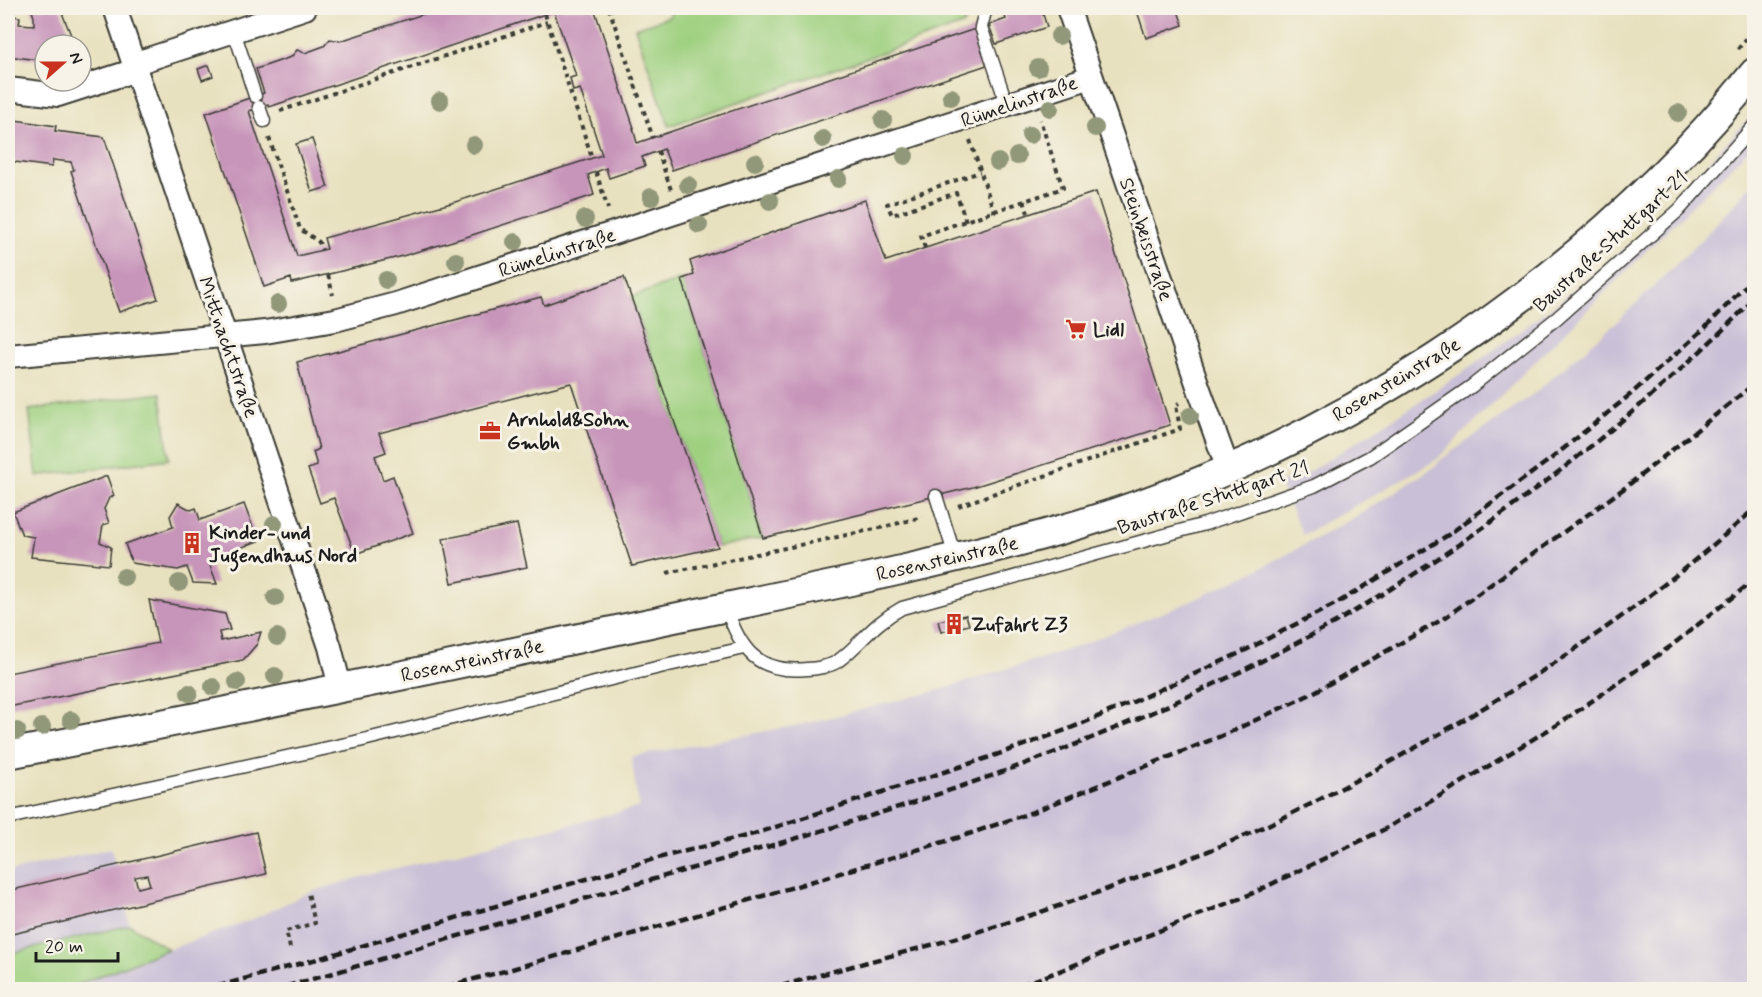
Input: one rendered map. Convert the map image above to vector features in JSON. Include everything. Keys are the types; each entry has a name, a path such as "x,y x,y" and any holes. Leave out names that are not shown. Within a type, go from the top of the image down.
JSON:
{"street":[{"name":"Mittnachtstraße","path":"115,8 336,665 340,687"},
{"path":"8,89 58,95 234,31 305,8"},
{"name":"Steinbeisstraße","path":"1068,8 1228,469"},
{"name":"Rosensteinstraße","path":"8,754 726,607 1057,531 1154,499 1275,449 1379,393 1508,308 1622,213 1700,135 1755,73"},
{"name":"Rümelinstraße","path":"8,356 265,332 335,321 396,304 963,120 1091,76"}],"lane":[{"path":"986,8 981,27 1007,105"},
{"path":"234,31 260,110"},
{"name":"Baustraße Stuttgart 21","path":"726,607 734,631 744,648 755,659 772,668 795,671 813,669 836,663 884,617 902,609 1205,524 1323,481 1370,457 1462,392 1557,318 1678,210 1755,126"},
{"path":"936,496 955,556"},
{"path":"8,818 355,742 744,648"}],"path":[{"path":"609,8 653,138"},
{"path":"544,14 591,158"},
{"path":"322,250 320,242 300,229 260,110 547,22"},
{"path":"925,248 921,236 1063,188 1032,96"},
{"path":"963,120 994,212"},
{"path":"658,151 678,212"},
{"path":"596,172 616,232"},
{"path":"966,221 956,193 891,215 888,204 980,172"},
{"path":"1024,201 1028,213"},
{"path":"1180,429 1209,418"},
{"path":"291,948 286,931 315,923 308,893"}],"shaded area":[{"path":"1754,113 1754,144 1436,460 1303,535 1279,483 1310,471 1385,424 1475,364 1561,300 1636,239"},
{"path":"1754,182 1754,989 66,990 139,960 253,919 308,893 357,878 639,807 631,757 808,723 940,690 1073,648 1192,601 1271,563 1359,515 1437,465 1439,461 1536,392 1619,320 1702,239"},
{"path":"111,848 130,925 8,954 8,872"}],"green space":[{"path":"669,8 959,8 965,24 669,126 635,28 671,16"},
{"path":"682,279 763,538 718,547 631,297"},
{"path":"161,393 169,459 37,476 29,410"},
{"path":"130,925 168,949 66,989 8,989 8,954"}],"building":[{"path":"31,8 60,8 70,33 33,33 33,59 8,56 8,15 20,17 19,24 34,25"},
{"path":"171,8 195,8 181,13"},
{"path":"442,8 594,8 637,143 975,29 987,65 672,170 664,149 642,157 645,166 609,178 606,168 588,175 594,195 399,257 292,283 291,278 264,287 206,113 264,93 256,69 291,57 297,50 305,53 324,46 330,39 340,41","holes":["554,11 576,76 570,78 573,91 580,89 602,155 455,202 324,238 327,249 297,256 249,111 268,104 269,107"]},
{"path":"1002,8 1041,8 1047,27 996,44 989,25 1006,19"},
{"path":"1136,8 1177,8 1183,25 1146,38"},
{"path":"209,65 213,76 202,80 198,69"},
{"path":"8,119 56,126 55,131 104,137 158,299 119,312 71,171 74,170 71,162 53,160 52,167 8,161"},
{"path":"312,139 328,187 312,192 296,144"},
{"path":"1096,192 1170,425 973,487 763,538 682,279 694,275 690,261 865,200 886,261"},
{"path":"624,277 718,547 632,566 571,383 379,433 386,452 375,456 383,480 393,476 413,533 355,554 334,498 320,503 308,469 317,466 313,452 319,449 297,362 541,297 544,305"},
{"path":"107,476 114,496 109,498 104,509 109,523 103,525 100,542 111,547 109,565 31,557 34,537 22,535 13,512"},
{"name":"Kinder- und Jugendhaus Nord","path":"178,503 191,510 196,508 200,520 244,504 258,541 208,560 217,584 193,583 187,567 178,570 132,563 125,544 173,527 170,516"},
{"path":"517,524 527,567 452,583 443,539"},
{"path":"149,600 225,614 230,630 219,632 221,641 261,632 257,644 243,660 8,707 8,673 158,643"},
{"name":"Zufahrt Z3","path":"966,615 969,625 941,632 938,621"},
{"path":"256,832 266,874 8,935 8,891","holes":["147,875 150,885 138,888 135,877"]}],"railway":[{"path":"204,990 328,956 654,859 754,834 1066,730 1240,653 1339,602 1448,535 1552,458 1631,394 1706,327 1754,277"},
{"path":"273,990 877,814 1080,743 1198,692 1348,615 1457,546 1510,509 1561,470 1660,387 1754,299"},
{"path":"433,990 512,969 960,837 1030,813 1226,734 1311,694 1443,619 1626,487 1754,384"},
{"path":"768,990 1044,911 1188,859 1288,815 1433,737 1530,679 1577,648 1668,581 1754,509"},
{"path":"1007,990 1251,894 1387,828 1566,719 1671,646 1754,580"}],"place":[{"name":"Lidl","path":"1076,329"},
{"name":"Arnhold&Sohn Gmbh","path":"490,431"},
{"name":"Kinder- und Jugendhaus Nord","path":"192,543"},
{"name":"Zufahrt Z3","path":"954,624"}]}
